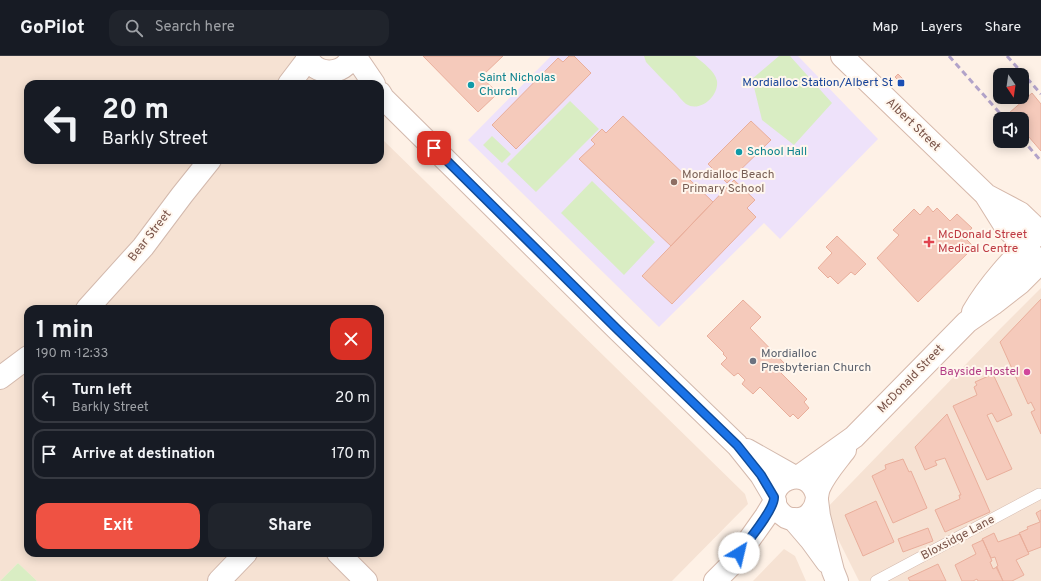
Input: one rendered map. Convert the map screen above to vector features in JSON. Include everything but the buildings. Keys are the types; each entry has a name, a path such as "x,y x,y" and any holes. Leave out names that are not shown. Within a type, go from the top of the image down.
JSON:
{"street":[{"path":"355,56 371,80"},
{"name":"Albert Street","path":"842,56 985,194 1005,226 1038,244"},
{"path":"292,80 308,57 312,65 318,69 338,66 355,80"},
{"path":"312,80 338,66"},
{"path":"384,98 618,330 737,445 761,475 775,499 777,508 781,514 792,519 811,540 835,576"},
{"name":"Bear Street","path":"91,305 143,247 207,164"},
{"name":"McDonald Street","path":"817,498 823,481 854,437 967,322 1020,283 1038,244"},
{"path":"0,378 24,360"},
{"name":"McDonald Street","path":"796,477 854,437"},
{"path":"737,445 796,477 809,482 815,489 819,516 835,576"},
{"path":"732,564 766,516 775,499 779,485 786,480 796,477"},
{"path":"714,581 732,564 792,519 802,518 809,515 814,508 817,498"},
{"path":"219,581 242,557"},
{"path":"342,557 366,581"}],"lane":[{"name":"Bloxsidge Lane","path":"876,581 1039,494"}],"shaded area":[{"path":"0,56 297,56 321,80 24,80 24,164 384,164 384,141 745,494 748,504 672,581 37,581 18,563 0,581"},
{"name":"Mordialloc Beach Primary School","path":"551,56 798,56 878,139 780,239 764,223 659,327 468,140"},
{"path":"1041,288 1041,581 859,581 824,511"},
{"path":"784,549 795,556 806,581 753,581"}],"green space":[{"path":"644,56 695,56 708,67 716,77 717,87 715,92 708,102 702,105 691,106 686,104 646,62"},
{"path":"779,56 790,56 832,103 794,145 762,120 752,79"},
{"path":"570,101 599,129 536,192 507,164"},
{"path":"492,136 511,154 502,163 483,145"},
{"path":"592,181 655,242 624,275 561,213"},
{"path":"18,563 37,581 0,581"}],"railway":[{"path":"949,56 999,112"},
{"path":"1007,56 1041,94"},
{"path":"1029,147 1041,161"}],"place":[{"name":"Mordialloc Station/Albert St","path":"901,83"},
{"name":"Saint Nicholas Church","path":"471,85"},
{"name":"School Hall","path":"739,152"},
{"name":"Mordialloc Beach Primary School","path":"674,182"},
{"name":"McDonald Street Medical Centre","path":"929,242"},
{"name":"Mordialloc Presbyterian Church","path":"753,361"},
{"name":"Bayside Hostel","path":"1027,372"}],"route":[{"path":"434,148 737,445 756,468 775,501 739,553"}]}
